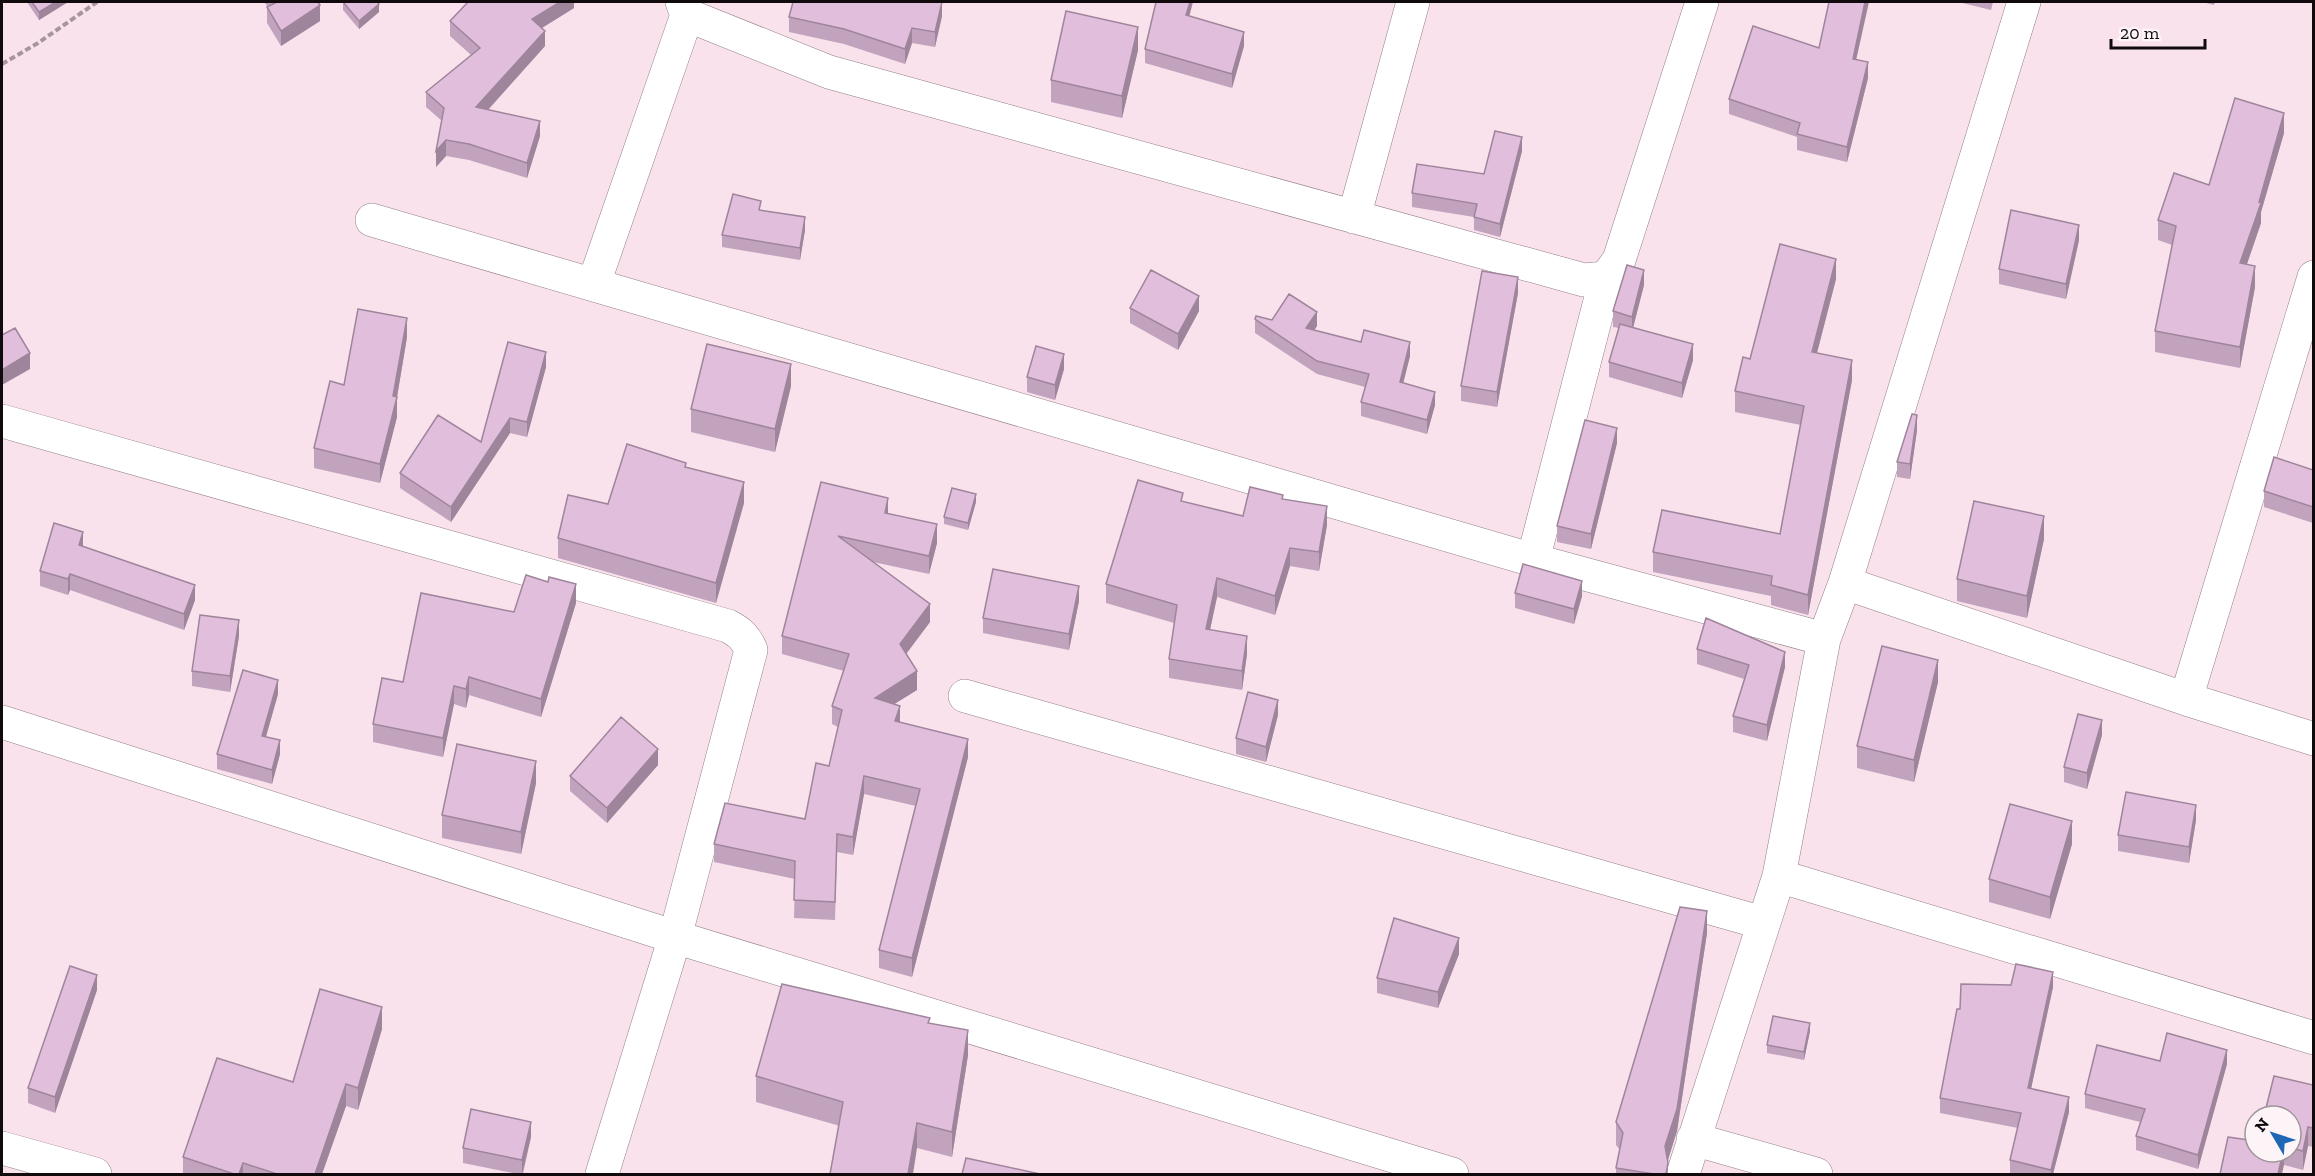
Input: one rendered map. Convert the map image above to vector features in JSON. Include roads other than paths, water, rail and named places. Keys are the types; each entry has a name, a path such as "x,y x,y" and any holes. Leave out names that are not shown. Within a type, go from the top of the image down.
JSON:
{"street":[{"path":"1353,217 1413,2"},
{"path":"1533,560 1606,278 1618,260 1702,2"},
{"path":"1683,1174 1779,876 1824,639 1845,583 2024,2"},
{"path":"594,283 685,8 830,72 1584,280 1606,278"},
{"path":"372,220 594,283 1533,560 1824,639"},
{"path":"2186,699 2313,278"},
{"path":"2,421 717,622 739,631 751,650 675,937 602,1174"},
{"path":"1845,583 2186,699 2313,739"},
{"path":"965,696 1763,923"},
{"path":"2,722 675,937 1452,1174"},
{"path":"1779,876 2313,1038"},
{"path":"1694,1139 1816,1174"},
{"path":"2,1148 95,1174"}]}
